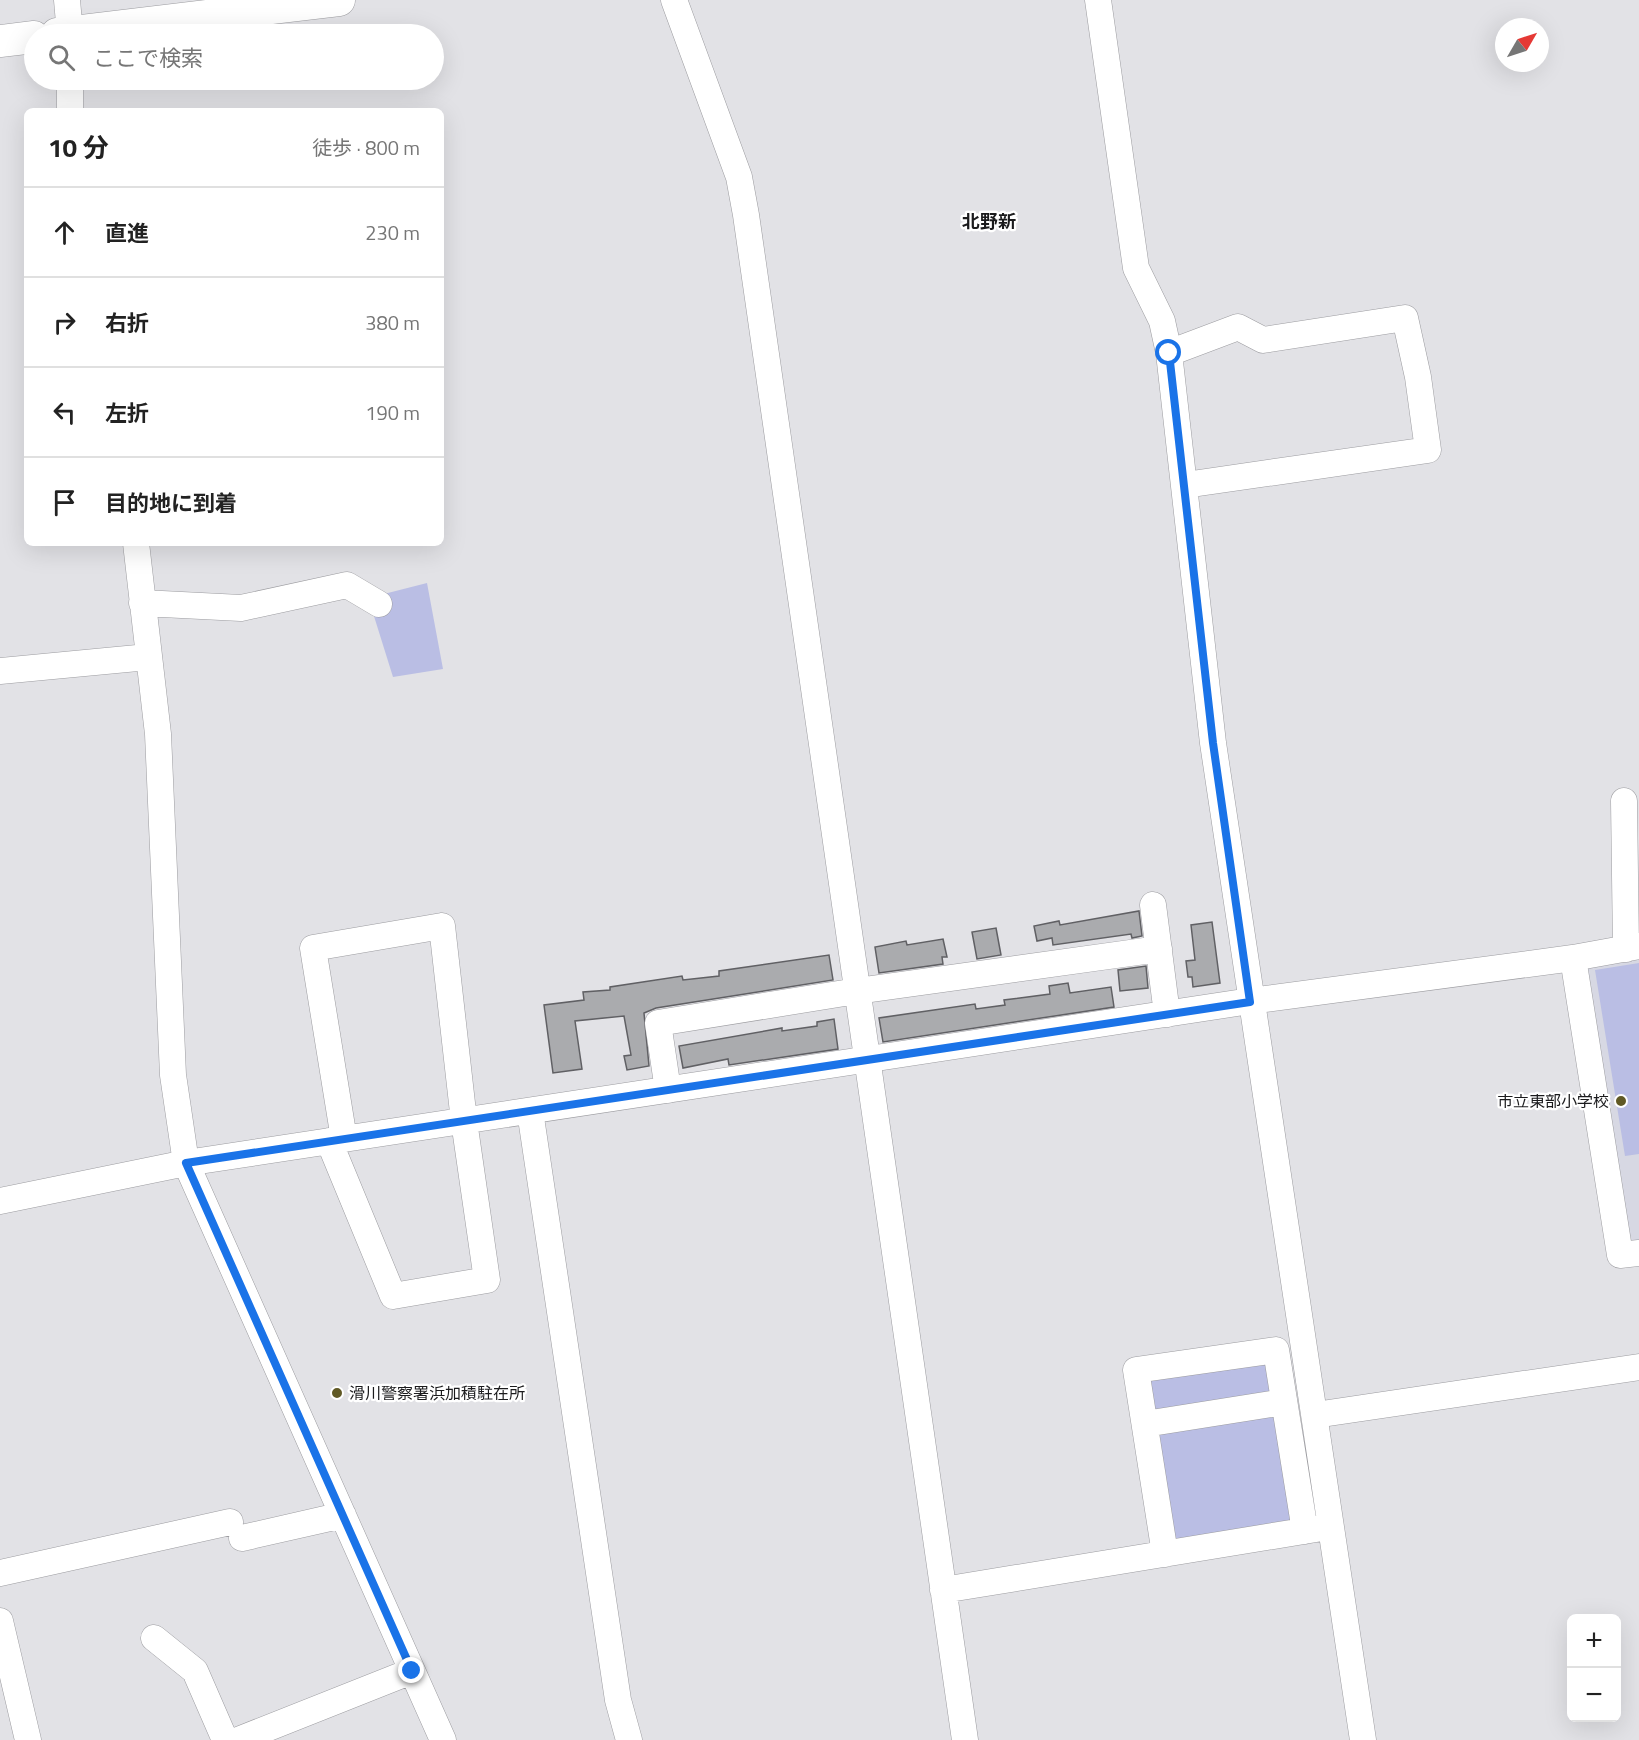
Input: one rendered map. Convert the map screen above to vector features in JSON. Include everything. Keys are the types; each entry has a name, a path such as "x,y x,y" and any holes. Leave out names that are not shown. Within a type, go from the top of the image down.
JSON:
{"main road":[{"path":"146,24 339,0"},
{"path":"0,41 24,38"}],"street":[{"path":"66,24 67,0"},
{"path":"674,0 739,177 746,215 965,1740"},
{"path":"1098,0 1136,268 1162,321 1169,353 1213,743 1250,1002 1315,1415 1317,1529"},
{"path":"69,108 70,90"},
{"path":"1169,353 1238,327 1263,340 1406,318 1418,377 1428,450 1185,485"},
{"path":"136,546 158,734 173,1075 186,1163 443,1740"},
{"path":"142,603 241,608 347,585 379,604"},
{"path":"0,671 148,657"},
{"path":"0,1201 186,1163 1167,1014 1633,948 1624,801"},
{"path":"1153,905 1167,1014"},
{"path":"442,926 464,1121 487,1280 393,1296 337,1140 313,948 442,926"},
{"path":"668,1090 658,1023 857,991 1159,949"},
{"path":"1573,958 1620,1255 1639,1252"},
{"path":"530,1111 618,1700 629,1740"},
{"path":"1165,1554 1136,1370 1276,1350 1284,1402 1317,1529 1363,1740"},
{"path":"1315,1415 1639,1366"},
{"path":"1145,1424 1284,1402"},
{"path":"0,1573 236,1530 343,1515"},
{"path":"943,1590 1317,1529"},
{"path":"0,1621 28,1740"},
{"path":"154,1638 195,1671 225,1740"},
{"path":"238,1740 412,1671"}],"shaded area":[{"path":"427,583 443,669 393,677 373,613 380,595"},
{"name":"市立東部小学校","path":"1639,951 1639,1243 1626,1245 1582,960"},
{"path":"1639,963 1639,1154 1625,1156 1595,970"},
{"path":"1279,1343 1309,1522 1151,1548 1126,1365"}],"building":[{"path":"1139,911 1142,936 1132,938 1131,934 1053,945 1052,938 1037,941 1034,926 1059,921 1060,925"},
{"path":"1212,922 1220,983 1193,987 1192,977 1188,977 1186,961 1195,960 1191,925"},
{"path":"996,928 1001,955 977,959 972,932"},
{"path":"943,939 947,957 942,957 943,964 879,973 875,947 906,941 907,945"},
{"path":"829,955 833,980 656,1008 644,1013 649,1066 627,1070 624,1056 631,1055 624,1016 575,1021 582,1069 553,1073 544,1005 584,1000 583,992 610,990 610,987 682,976 683,980 719,976 719,971"},
{"path":"1146,966 1148,988 1120,991 1118,970"},
{"path":"1068,983 1070,993 1111,987 1114,1007 883,1042 879,1018 975,1004 976,1009 1005,1005 1004,1000 1050,994 1049,986"},
{"path":"834,1019 838,1049 729,1065 728,1059 683,1068 679,1046 782,1028 782,1031 817,1026 817,1022"}],"place":[{"name":"市立東部小学校","path":"1621,1101"},
{"name":"滑川警察署浜加積駐在所","path":"337,1393"}],"district":[{"name":"北野新","path":"989,221"}],"route":[{"path":"412,1671 186,1163 1250,1002 1213,743 1169,353"}]}
